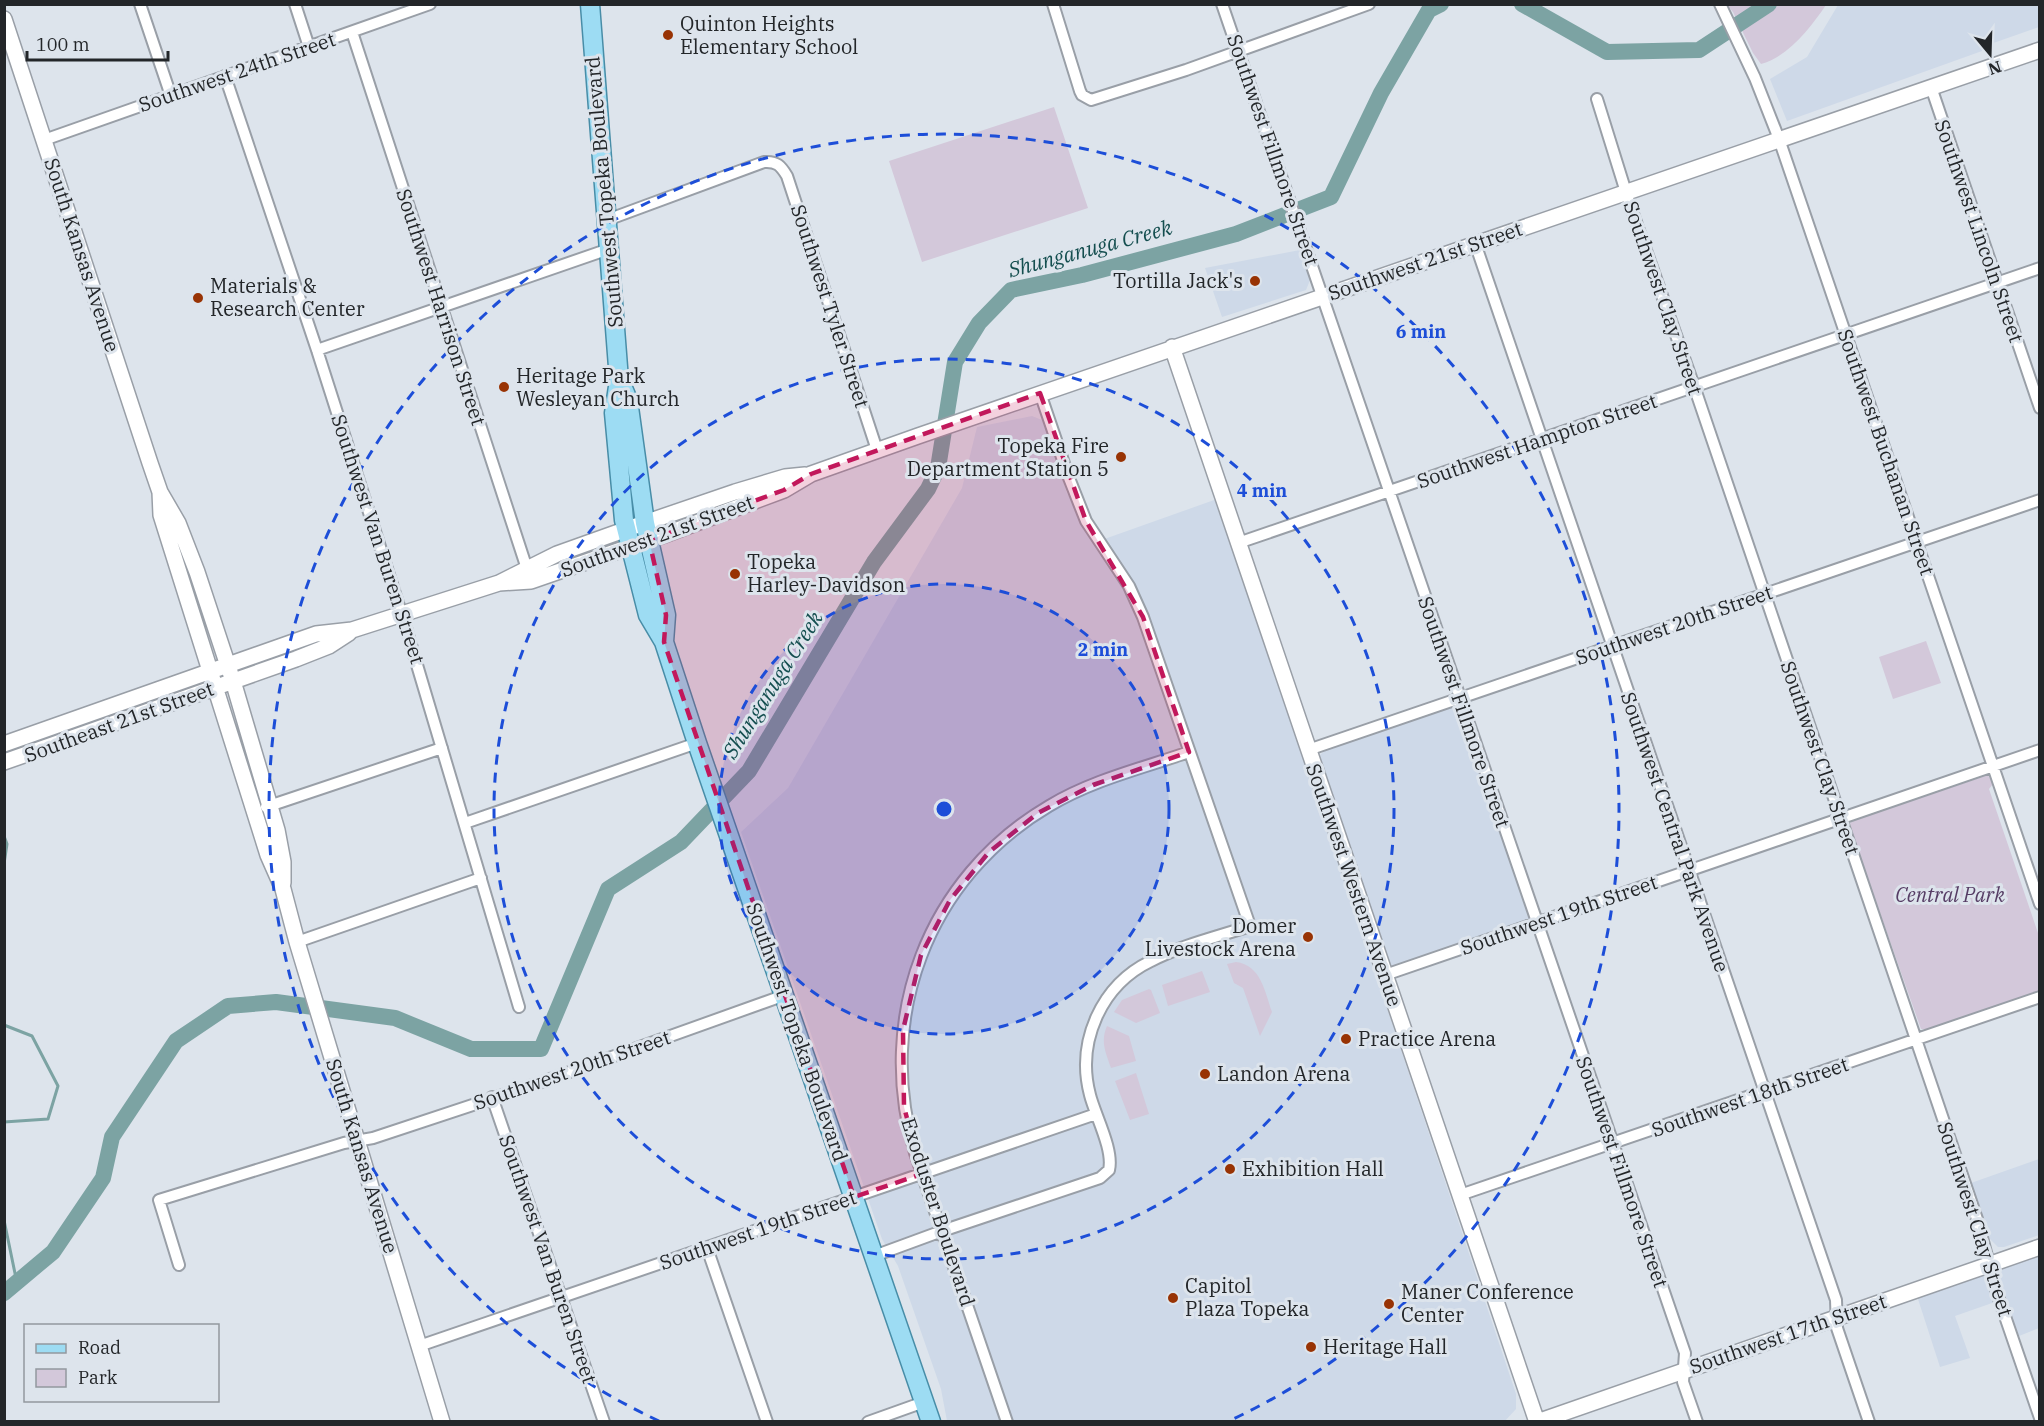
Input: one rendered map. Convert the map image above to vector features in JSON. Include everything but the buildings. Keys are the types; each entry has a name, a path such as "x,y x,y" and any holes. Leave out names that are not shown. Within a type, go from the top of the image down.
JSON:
{"main road":[{"name":"Southwest Topeka Boulevard","path":"590,4 619,380 614,413 618,464 638,534 648,615 664,642 705,768 734,846 931,1422"},
{"name":"South Kansas Avenue","path":"4,19 160,492 178,523 197,572 227,665 270,806 283,862 283,889"},
{"name":"Southwest 21st Street","path":"227,665 316,634 352,630 529,574 557,554 638,534 784,490 811,474 877,450 2040,50"},
{"name":"Southwest Western Avenue","path":"1172,348 1537,1422"},
{"name":"South Kansas Avenue","path":"160,492 161,515 268,855 283,889 303,963 442,1422"},
{"name":"Southwest 21st Street","path":"232,681 329,646 352,630"},
{"name":"Southeast 21st Street","path":"4,744 227,665"},
{"name":"Southeast 21st Street","path":"4,762 232,681"},
{"name":"Southwest 17th Street","path":"1537,1422 2040,1247"}],"street":[{"path":"140,4 171,96"},
{"path":"295,4 309,47"},
{"name":"Southwest 24th Street","path":"44,140 430,4"},
{"path":"1053,4 1080,91 1086,98 1096,99 1369,4"},
{"name":"Southwest Fillmore Street","path":"1222,4 1685,1353 1683,1382 1697,1422"},
{"name":"Southwest Buchanan Street","path":"1722,9 1755,78 1779,139 2040,904"},
{"name":"Southwest Harrison Street","path":"352,32 529,574"},
{"name":"Southwest Van Buren Street","path":"225,76 402,614 519,1006"},
{"name":"Southwest Lincoln Street","path":"1931,87 2040,408"},
{"name":"Southwest Clay Street","path":"1597,99 1763,595 1977,1219 1997,1293 2040,1418"},
{"name":"Southwest Tyler Street","path":"607,220 764,162 772,161 778,164 787,176 877,450"},
{"name":"Southwest Central Park Avenue","path":"1476,243 1541,440 1836,1300 1837,1328 1869,1422"},
{"path":"317,350 609,249"},
{"name":"Southwest Hampton Street","path":"1238,543 2040,268"},
{"path":"874,1256 1100,1178 1109,1170 1110,1164 1089,1094 1086,1072 1087,1046 1096,1017 1112,991 1122,980 1151,961 1250,926 1143,617 1129,586 1086,521 1040,393"},
{"name":"Southwest 20th Street","path":"1308,750 2040,500"},
{"path":"465,823 697,743"},
{"path":"254,811 442,748"},
{"name":"Southwest 19th Street","path":"1385,975 2040,750"},
{"name":"Exoduster Boulevard","path":"1008,1422 910,1138 902,1092 901,1061 908,999 919,962 932,931 950,900 968,875 1012,831 1065,797 1093,785 1190,752"},
{"path":"297,942 481,878"},
{"name":"Southwest 20th Street","path":"179,1264 159,1200 344,1143 373,1138 785,996"},
{"name":"Southwest 18th Street","path":"1460,1196 2040,997"},
{"name":"Southwest Van Buren Street","path":"492,1097 604,1422"},
{"name":"Southwest 19th Street","path":"419,1346 1096,1114"},
{"path":"707,1248 767,1422"},
{"path":"868,1422 924,1402"}],"highlighted area":[{"path":"1040,393 1086,521 1143,617 1189,752 1093,785 1038,813 989,852 950,900 921,955 903,1030 904,1107 922,1174 854,1197 664,642 666,615 649,540 784,490 811,474"}],"shaded area":[{"path":"1838,5 2039,5 2039,27 1982,47 1982,51 1787,121 1770,79 1807,57"},
{"path":"1300,250 1310,280 1306,290 1222,317 1205,268"},
{"path":"1032,416 1042,420 1067,493 1096,542 1217,499 1516,1394 1516,1409 1504,1422 947,1421 941,1389 898,1266 882,1239 741,832 788,788 962,488 977,427"},
{"path":"1455,706 1461,714 1530,915 1529,920 1390,967 1318,757 1324,751"},
{"path":"2039,1159 2039,1235 1998,1247 1989,1238 1971,1183"},
{"path":"2039,1254 2039,1328 2019,1336 1999,1276 2004,1266"},
{"path":"1983,1274 1995,1302 1955,1316 1970,1358 1940,1367 1917,1296"}],"green space":[{"path":"1727,5 1826,5 1789,48 1761,64"},
{"path":"1054,107 1088,208 922,262 889,161"},
{"path":"1926,641 1941,683 1893,699 1879,657"},
{"name":"Central Park","path":"1988,775 1993,784 1989,789 2039,936 2039,991 1929,1029 1921,1029 1850,823 1856,819"},
{"path":"1236,962 1251,968 1257,974 1267,996 1272,1012 1260,1036 1243,988 1234,983 1227,964"},
{"path":"1202,971 1210,992 1168,1006 1162,985"},
{"path":"1149,989 1160,1013 1136,1023 1114,1012 1122,1000"},
{"path":"1107,1026 1129,1036 1136,1061 1111,1068 1104,1042"},
{"path":"1136,1073 1149,1114 1130,1120 1115,1081"}],"waterway":[{"name":"Shunganuga Creek","path":"4,1293 53,1252 103,1178 112,1137 176,1041 228,1006 276,1002 395,1018 471,1049 541,1049 608,889 681,842 749,771 874,562 928,489 938,468 955,362 979,323 1011,290 1082,275 1236,234 1331,197 1381,93 1429,10 1441,4"},
{"name":"Shunganuga Creek","path":"1522,4 1607,52 1699,50 1769,4"},
{"path":"4,836 7,844 4,864"},
{"path":"4,1025 32,1036 58,1086 48,1119 4,1122"},
{"path":"4,1220 17,1283"}],"place":[{"name":"Quinton Heights Elementary School","path":"668,35"},
{"name":"Tortilla Jack's","path":"1255,281"},
{"name":"Materials & Research Center","path":"198,298"},
{"name":"Heritage Park Wesleyan Church","path":"504,387"},
{"name":"Topeka Fire Department Station 5","path":"1121,457"},
{"name":"Topeka Harley-Davidson","path":"735,574"},
{"name":"Domer Livestock Arena","path":"1308,937"},
{"name":"Practice Arena","path":"1346,1039"},
{"name":"Landon Arena","path":"1205,1074"},
{"name":"Exhibition Hall","path":"1230,1169"},
{"name":"Capitol Plaza Topeka","path":"1173,1298"},
{"name":"Maner Conference Center","path":"1389,1304"},
{"name":"Heritage Hall","path":"1311,1347"}]}
